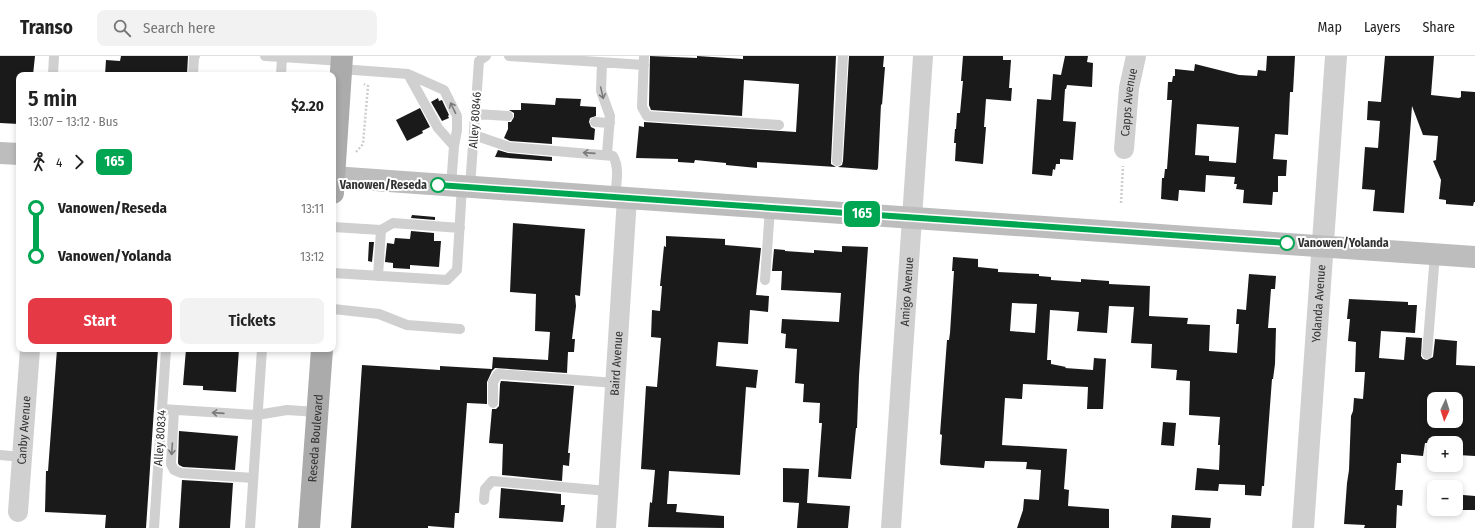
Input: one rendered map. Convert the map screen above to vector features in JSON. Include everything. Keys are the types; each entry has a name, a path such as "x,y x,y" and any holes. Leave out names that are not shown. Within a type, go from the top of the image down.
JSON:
{"main road":[{"path":"336,142 342,62"},
{"path":"0,153 16,154"},
{"path":"336,182 461,186 1475,256"},
{"name":"Reseda Boulevard","path":"309,528 322,352"}],"street":[{"name":"Amigo Avenue","path":"890,528 923,56"},
{"name":"Capps Avenue","path":"1124,149 1129,88 1136,56"},
{"name":"Yolanda Avenue","path":"1303,528 1336,56"},
{"name":"Baird Avenue","path":"606,528 615,383 621,198"},
{"name":"Canby Avenue","path":"18,512 30,352"}],"lane":[{"path":"53,72 54,56"},
{"path":"193,72 195,56"},
{"path":"266,56 342,62 408,74 444,90 457,116 457,130 454,146 461,186 457,270 447,280 336,273"},
{"name":"Alley 80846","path":"461,186 474,135 479,61 486,56"},
{"path":"509,56 602,63 642,62 642,107 647,116 779,125"},
{"path":"837,161 843,56"},
{"path":"281,72 282,57"},
{"path":"602,63 601,91 610,116 607,154"},
{"path":"408,74 438,128 454,146"},
{"path":"476,114 508,116"},
{"path":"596,122 610,123"},
{"path":"474,135 509,147 607,154 613,156 616,161 621,198"},
{"path":"765,280 770,208"},
{"path":"336,227 381,230 393,223 460,228"},
{"path":"378,276 381,230"},
{"path":"1427,354 1435,254"},
{"path":"336,309 379,314 407,325 460,329"},
{"name":"Alley 80834","path":"154,528 166,352"},
{"path":"250,528 262,352"},
{"path":"493,403 493,382 498,374 615,383"},
{"path":"162,409 257,416 287,410 317,412"},
{"path":"174,410 171,464 174,470 181,473 253,478"},
{"path":"0,456 22,457"},
{"path":"484,500 485,489 492,481 608,491"}],"path":[{"path":"1121,203 1124,149"}],"building":[{"path":"0,56 35,56 33,72 16,72 16,124 0,123"},
{"path":"121,56 188,56 187,72 105,72 106,60 120,61"},
{"path":"650,56 697,58 697,56 743,59 743,56 836,56 831,164 836,167 757,162 757,168 695,160 694,163 678,162 678,159 636,158 639,126 644,127 644,122 796,132 799,84 744,80 742,116 651,110 649,105"},
{"path":"849,56 884,56 883,67 885,67 877,170 838,167 842,165 843,161"},
{"path":"963,56 1003,56 1003,60 1011,60 1009,88 1012,88 1011,101 986,99 984,127 986,127 983,164 955,161 955,129 957,113 960,113 963,81 961,81"},
{"path":"1065,56 1088,56 1087,62 1093,63 1092,87 1067,85 1065,89 1063,121 1076,122 1073,160 1060,159 1060,164 1056,164 1055,170 1053,169 1052,176 1032,174 1037,99 1051,100 1053,74 1061,75"},
{"path":"1267,56 1295,56 1293,92 1290,92 1288,135 1275,134 1273,159 1287,160 1286,176 1278,176 1278,192 1273,192 1272,205 1243,203 1244,190 1236,189 1237,184 1234,184 1235,177 1206,175 1205,192 1179,190 1178,201 1161,199 1162,178 1164,178 1165,169 1167,169 1172,100 1167,100 1168,82 1172,82 1173,76 1175,76 1175,69 1194,71 1195,64 1239,75 1257,76 1258,70 1266,71","holes":["1197,124 1239,127 1236,163 1209,161 1209,156 1195,155"]},
{"path":"1385,56 1434,56 1431,95 1459,98 1461,97 1461,91 1475,92 1475,202 1473,206 1446,204 1446,200 1439,199 1441,180 1433,161 1436,160 1438,136 1423,135 1412,106 1404,213 1373,211 1375,190 1362,189 1365,147 1378,148 1380,121 1367,120 1368,101 1381,102"},
{"path":"438,98 439,101 442,100 449,115 449,118 442,121 431,102"},
{"path":"556,98 581,99 580,106 596,107 596,116 590,118 589,122 591,127 595,129 594,140 552,137 552,144 510,141 504,138 508,129 508,122 511,122 514,117 514,113 509,110 521,110 521,103 555,105"},
{"path":"420,108 430,127 422,131 423,133 407,141 396,120"},
{"path":"498,150 508,153 552,157 552,161 495,157"},
{"path":"412,215 435,217 435,220 411,218"},
{"path":"513,223 585,229 580,296 575,295 576,306 572,339 575,339 574,352 568,352 567,373 495,368 487,382 487,404 467,403 459,513 455,513 454,528 428,526 428,528 351,528 362,365 440,370 440,366 492,369 493,357 548,360 550,332 535,331 536,294 510,292"},
{"path":"411,231 434,233 434,241 441,241 439,267 410,265 410,269 393,268 393,263 385,262 387,243 394,244 395,238 410,239"},
{"path":"666,236 725,239 725,245 761,248 756,295 769,296 768,312 750,310 748,344 718,342 716,366 758,370 756,388 746,387 740,475 669,471 667,504 677,504 676,512 724,516 724,528 648,527 655,470 641,469 646,386 657,387 661,338 651,337 652,310 660,311 662,286 660,286 664,246 666,247"},
{"path":"369,242 374,242 372,262 368,261"},
{"path":"842,246 868,247 857,428 851,479 818,477 822,423 819,423 820,403 803,402 804,384 795,383 797,349 785,348 786,334 781,333 782,319 839,322 841,293 781,290 782,271 772,271 774,249 814,253 814,250 842,252"},
{"path":"953,257 978,259 978,267 998,269 998,272 1039,274 1039,276 1051,277 1051,280 1081,282 1081,279 1109,281 1109,284 1150,286 1149,316 1188,318 1187,324 1210,325 1209,351 1237,353 1239,324 1236,324 1237,309 1246,310 1249,274 1276,276 1275,289 1271,289 1268,328 1276,328 1275,364 1272,379 1264,486 1262,486 1261,496 1245,495 1245,485 1219,484 1218,491 1195,490 1197,468 1219,470 1220,445 1218,445 1220,417 1189,415 1190,381 1176,380 1177,370 1151,368 1152,344 1131,343 1134,307 1109,306 1107,333 1077,331 1079,312 1050,310 1047,360 1051,360 1051,364 1066,367 1065,368 1093,370 1094,358 1106,359 1103,409 1087,409 1088,387 1023,384 1022,399 1005,398 1002,445 1067,449 1064,489 1069,490 1068,506 1109,509 1109,528 1017,528 1023,510 1024,499 1039,500 1041,470 1026,469 1027,462 985,461 984,468 941,465 940,463 942,435 940,434 947,340 949,340 950,333 954,271 952,271","holes":["1012,303 1037,304 1035,333 1010,331"]},
{"path":"1349,299 1408,302 1408,305 1417,305 1415,333 1381,331 1379,358 1404,360 1406,337 1422,338 1421,356 1423,359 1427,360 1433,357 1435,339 1457,341 1456,365 1475,366 1475,456 1463,455 1463,436 1427,436 1427,443 1425,443 1423,456 1401,454 1401,463 1397,463 1395,490 1403,490 1402,506 1397,505 1396,528 1364,528 1365,525 1344,524 1349,470 1351,416 1354,398 1363,399 1365,372 1355,372 1356,342 1348,341 1350,319 1347,319"},
{"path":"57,352 158,352 146,528 105,528 106,515 45,512 46,471 48,471"},
{"path":"186,352 239,352 236,392 203,390 203,386 183,385"},
{"path":"501,381 574,386 568,453 570,453 569,466 563,465 562,481 502,475 503,444 489,443 492,409 496,409 499,406"},
{"path":"1163,422 1176,423 1174,446 1161,445"},
{"path":"179,431 238,436 235,470 183,467 179,465"},
{"path":"783,468 809,469 807,503 850,506 848,528 797,528 799,503 783,502"},
{"path":"182,480 233,483 230,528 179,528"},
{"path":"501,488 561,494 561,505 565,505 563,522 499,518"},
{"path":"1463,495 1475,496 1475,510 1463,510"},
{"path":"1172,515 1211,518 1210,528 1171,528"}],"bus line":[{"name":"165","path":"438,185 1287,243"}],"place":[{"name":"Vanowen/Reseda","path":"438,185"},
{"name":"Vanowen/Yolanda","path":"1287,243"}]}
